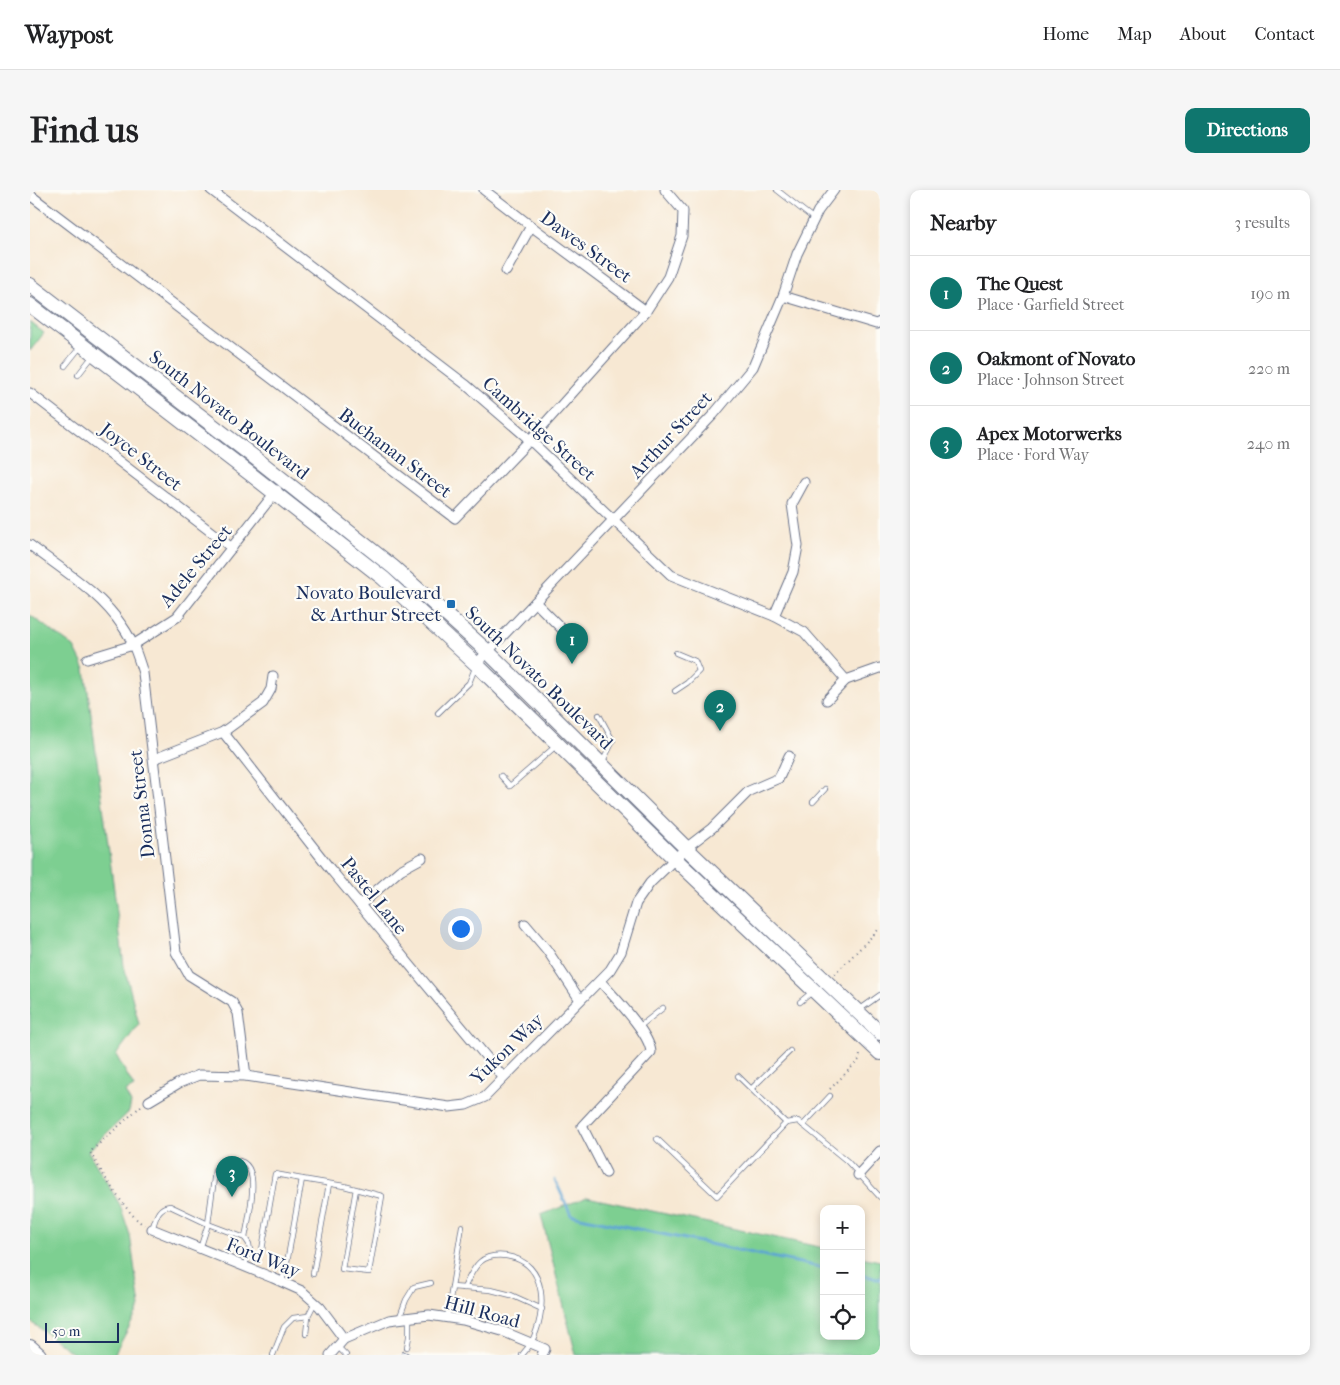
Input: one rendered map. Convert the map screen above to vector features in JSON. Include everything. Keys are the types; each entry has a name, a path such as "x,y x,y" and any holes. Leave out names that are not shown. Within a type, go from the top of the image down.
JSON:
{"main road":[{"name":"South Novato Boulevard","path":"30,285 285,481 392,567 488,652 686,848 880,1033"},
{"name":"South Novato Boulevard","path":"30,304 383,578 476,664 675,859 876,1049"},
{"path":"30,1347 39,1355"}],"street":[{"name":"Cambridge Street","path":"211,190 465,384 530,440 671,575 774,616 804,632 846,680"},
{"name":"Dawes Street","path":"484,190 646,311"},
{"name":"Buchanan Street","path":"30,195 455,518 530,440 646,311 668,277 682,236 683,211 665,190"},
{"name":"Arthur Street","path":"476,664 713,414 753,367 783,296 797,254 814,219 834,190"},
{"path":"506,271 531,226"},
{"path":"783,296 876,324 880,322"},
{"name":"Joyce Street","path":"30,392 232,548"},
{"name":"Adele Street","path":"87,659 133,645 177,617 285,481"},
{"path":"774,616 793,572 798,546 792,504 804,482"},
{"name":"Donna Street","path":"30,545 101,600 124,627 133,645 143,673 176,952 189,975 232,1002 238,1013 246,1076"},
{"path":"535,602 566,633"},
{"path":"827,700 846,680 880,668"},
{"path":"154,759 223,732 262,703 271,690 274,676"},
{"name":"Pastel Lane","path":"223,732 360,905 503,1077"},
{"name":"Yukon Way","path":"149,1100 179,1082 199,1076 246,1076 449,1108 466,1105 485,1097 610,970 621,952 636,902 650,883 686,848 712,828 749,791 779,778 789,756"},
{"path":"360,905 400,870 422,858"},
{"path":"525,924 547,950 580,1000"},
{"path":"600,981 639,1027 650,1045 651,1052 582,1126 606,1173"},
{"path":"858,1175 880,1151"},
{"name":"Ford Way","path":"152,1229 302,1292 320,1307 340,1343"},
{"name":"Hill Road","path":"330,1355 340,1343 389,1320 429,1315 463,1320 502,1332 531,1344 543,1352"}],"lane":[{"path":"777,190 814,219"},
{"path":"65,366 82,345"},
{"path":"78,375 94,354"},
{"path":"675,691 687,683 699,671 695,661 676,653"},
{"path":"438,713 469,683 474,674 476,664"},
{"path":"599,715 613,741 601,765"},
{"path":"500,776 510,786 558,744"},
{"path":"813,802 825,789"},
{"path":"800,1002 814,990"},
{"path":"858,1012 880,995"},
{"path":"639,1027 663,1008"},
{"path":"751,1089 790,1051"},
{"path":"738,1076 786,1123"},
{"path":"802,1125 830,1096"},
{"path":"657,1139 717,1196 786,1123 798,1121 847,1162 880,1196"},
{"path":"200,1249 208,1224 216,1171 220,1164 228,1160 238,1161 247,1165 252,1172 252,1199 245,1238"},
{"path":"262,1250 275,1174 356,1189 382,1196 369,1272 342,1269 356,1189"},
{"path":"282,1282 302,1179"},
{"path":"313,1274 329,1184"},
{"path":"152,1229 158,1211 170,1206 208,1224 245,1238 249,1244 250,1251 244,1267"},
{"path":"447,1318 462,1226"},
{"path":"464,1288 480,1262 492,1256 516,1258 531,1267 540,1286 542,1309 531,1344 522,1355"},
{"path":"399,1319 406,1300 414,1287 431,1283"},
{"path":"452,1287 504,1293 542,1309"},
{"path":"306,1334 308,1316 314,1302"},
{"path":"273,1354 284,1327 293,1318 308,1316"},
{"path":"408,1346 410,1337 409,1318"},
{"path":"340,1343 346,1355"}],"path":[{"path":"827,983 880,928"},
{"path":"830,1096 830,1089 859,1060 860,1055 876,1049"},
{"path":"149,1100 90,1152 124,1204 141,1224 152,1229"}],"green space":[{"path":"30,322 44,333 30,351"},
{"path":"30,615 74,647 85,669 124,966 139,1024 116,1055 134,1087 125,1092 131,1103 129,1112 88,1151 120,1205 130,1235 140,1307 114,1355 75,1355 30,1321"},
{"path":"587,1197 820,1247 820,1340 865,1340 865,1258 880,1261 880,1355 576,1355 541,1215"}],"waterway":[{"path":"555,1180 571,1215 820,1267"},
{"path":"865,1276 880,1279"}],"place":[{"name":"Novato Boulevard & Arthur Street","path":"451,604"},
{"name":"The Quest","path":"572,664"},
{"name":"Oakmont of Novato","path":"720,731"},
{"name":"Apex Motorwerks","path":"232,1197"}]}
